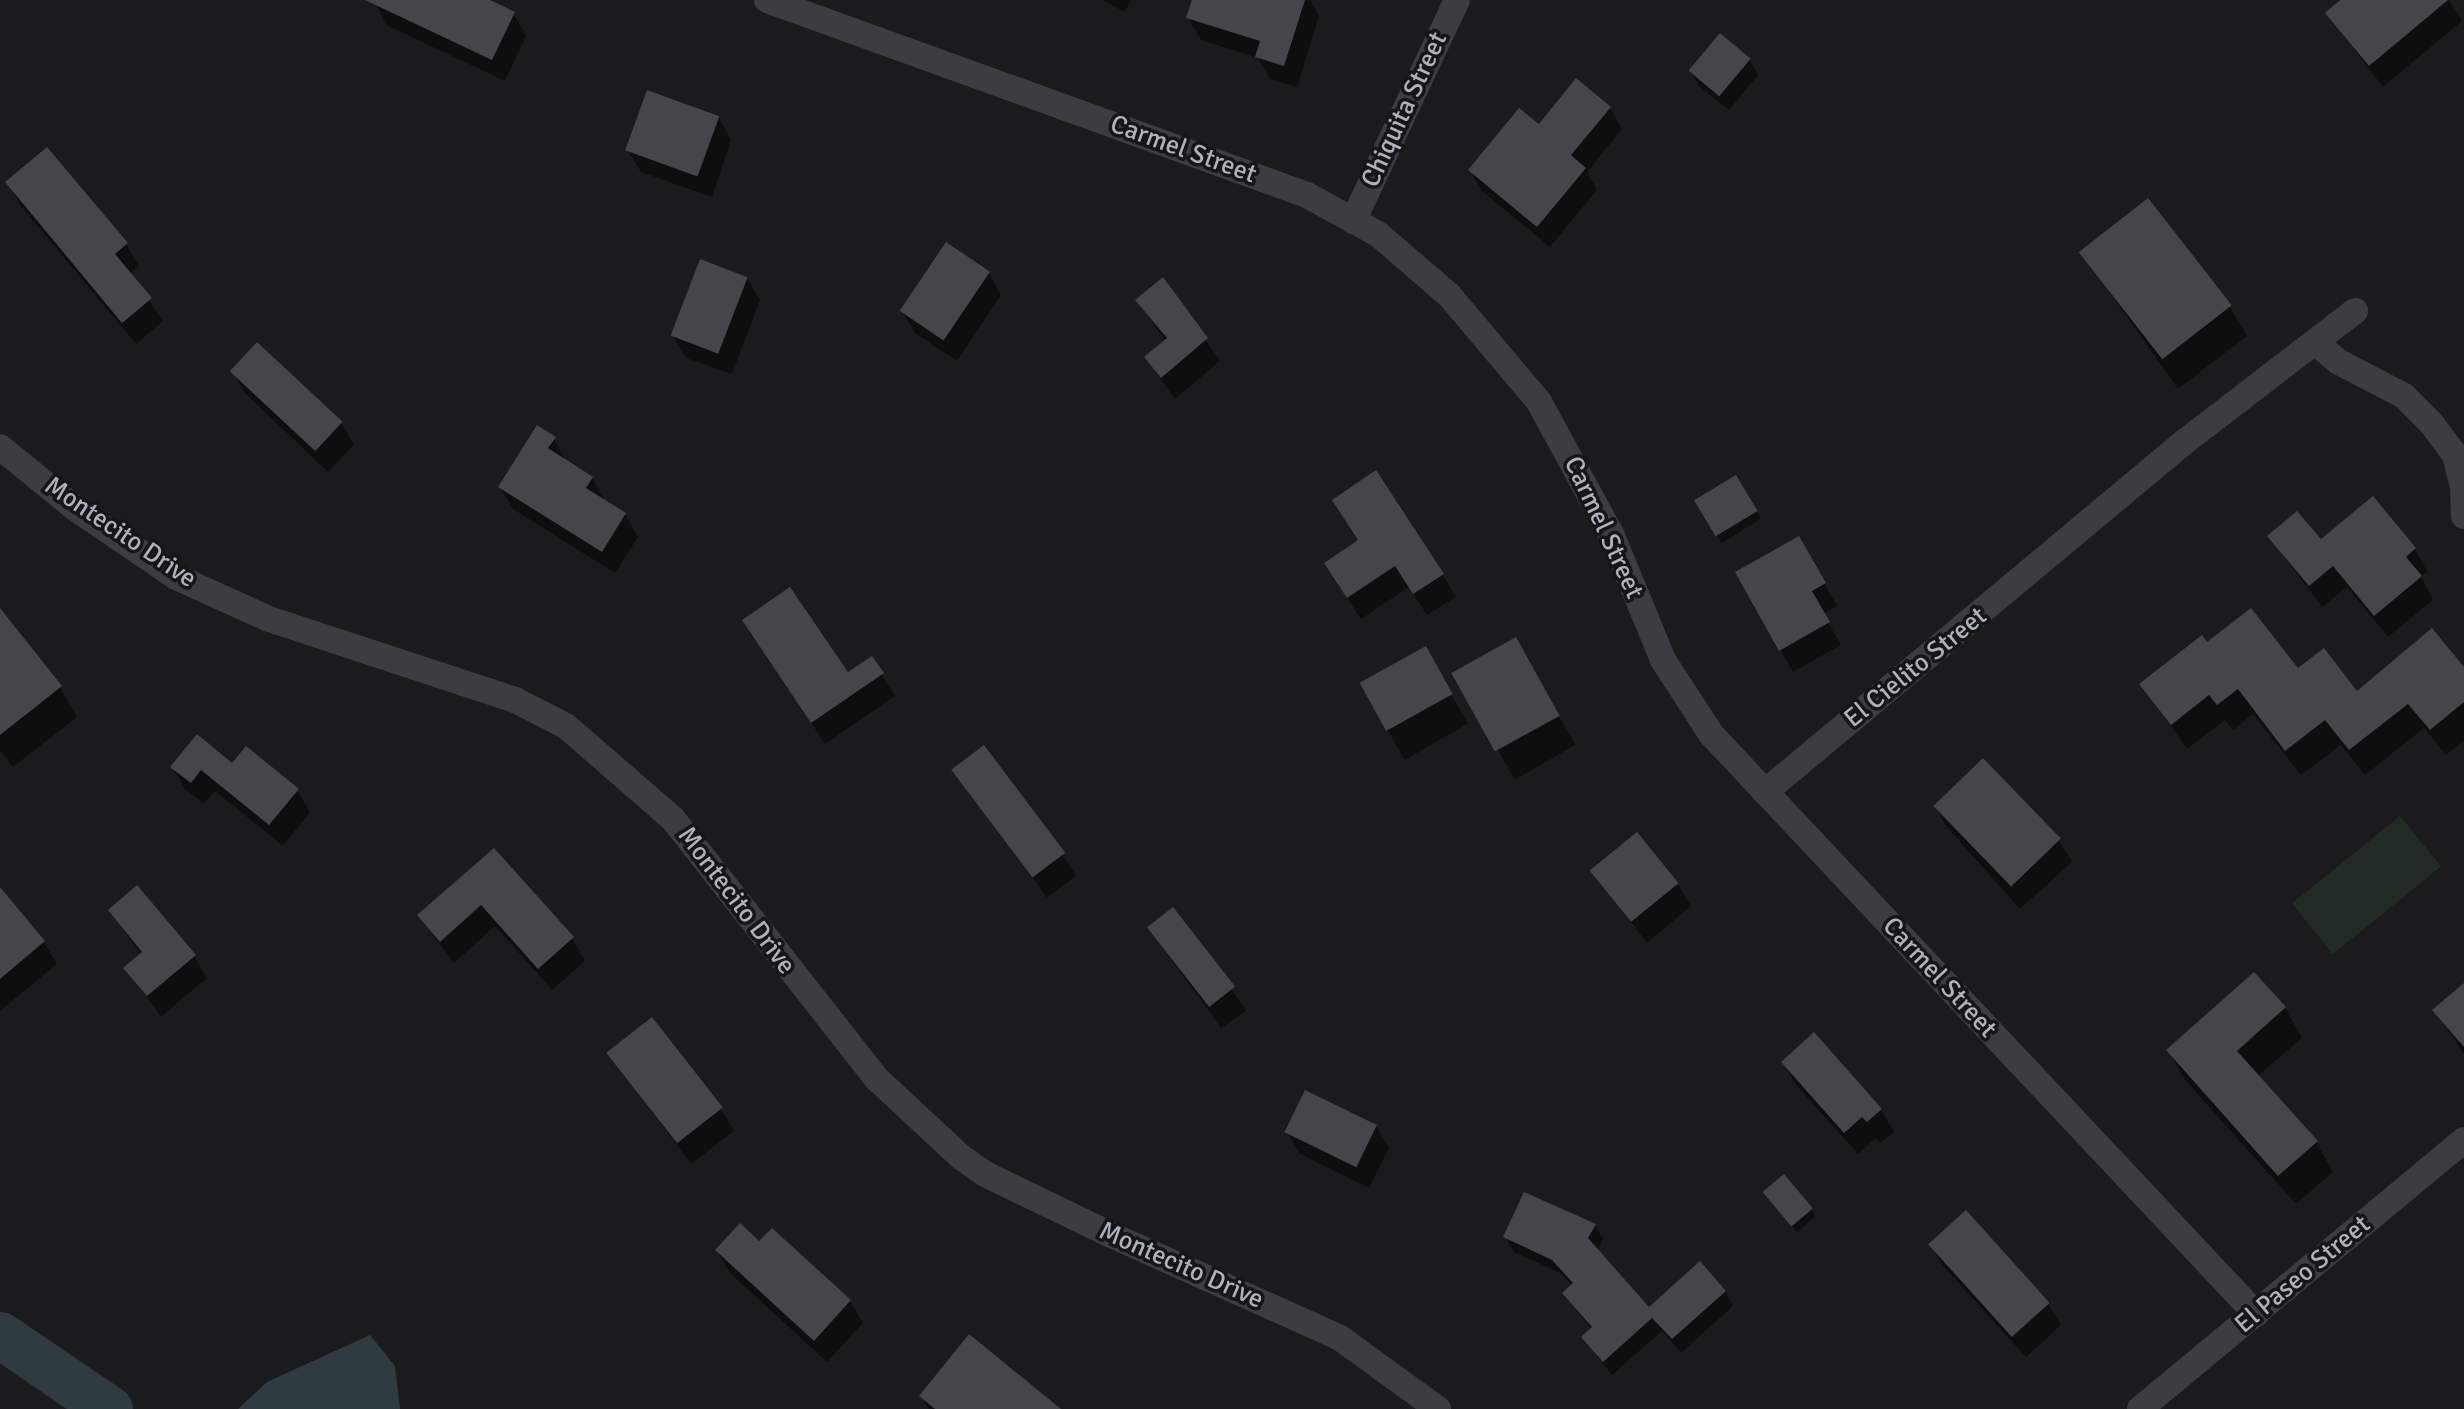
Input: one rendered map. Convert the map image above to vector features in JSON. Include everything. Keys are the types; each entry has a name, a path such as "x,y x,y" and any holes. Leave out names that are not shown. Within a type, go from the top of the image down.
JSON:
{"street":[{"name":"Carmel Street","path":"767,0 1307,195 1378,234 1449,295 1539,402 1612,536 1663,660 1711,734 2256,1314"},
{"name":"Chiquita Street","path":"1353,221 1457,0"},
{"name":"El Cielito Street","path":"1765,792 2067,544 2183,443 2355,311"},
{"path":"2315,342 2339,362 2404,396 2431,422 2455,455 2463,487 2464,516"},
{"name":"Montecito Drive","path":"0,447 75,508 176,577 270,619 515,700 566,726 673,819 877,1079 961,1157 985,1174 1109,1234 1340,1338 1438,1409"},
{"name":"El Paseo Street","path":"2140,1409 2464,1140"}],"shaded area":[{"path":"2400,816 2441,867 2333,954 2292,903"},
{"path":"370,1335 395,1366 400,1409 238,1409 267,1382"}],"building":[{"path":"365,0 490,0 515,12 492,60"},
{"path":"1192,0 1305,0 1284,66 1255,57 1260,41 1186,18"},
{"path":"2340,0 2448,0 2369,66 2325,13"},
{"path":"1720,33 1751,59 1719,96 1689,71"},
{"path":"1576,78 1611,107 1571,155 1586,168 1537,227 1468,170 1519,108 1539,124"},
{"path":"647,90 719,116 697,176 625,150"},
{"path":"47,147 128,243 115,254 152,298 122,323 5,182"},
{"path":"2148,198 2232,305 2162,359 2079,252"},
{"path":"946,242 990,272 944,340 900,311"},
{"path":"700,259 748,277 718,354 671,336"},
{"path":"1163,277 1208,338 1161,378 1144,357 1167,338 1135,300"},
{"path":"257,342 343,422 315,451 230,371"},
{"path":"537,425 556,437 548,448 593,477 586,488 626,513 602,552 498,487"},
{"path":"1376,470 1444,574 1413,594 1395,566 1347,598 1324,563 1358,540 1332,500"},
{"path":"1736,475 1758,511 1716,536 1694,500"},
{"path":"2373,496 2416,548 2406,557 2422,576 2374,616 2333,566 2309,586 2267,536 2297,511 2321,539"},
{"path":"1799,536 1826,583 1812,591 1830,622 1779,651 1735,572"},
{"path":"790,587 848,672 872,656 884,673 811,723 742,620"},
{"path":"0,608 62,686 0,735"},
{"path":"2251,608 2298,668 2324,648 2357,691 2432,628 2464,667 2464,702 2430,730 2408,704 2349,750 2325,720 2285,751 2238,689 2217,705 2209,695 2171,725 2139,684 2202,635 2207,642"},
{"path":"1516,637 1560,716 1495,752 1451,673"},
{"path":"1426,646 1453,694 1386,731 1360,683"},
{"path":"197,734 232,763 246,746 299,789 269,825 201,770 191,783 170,767"},
{"path":"984,745 1065,853 1033,877 951,770"},
{"path":"1983,758 2061,839 2011,886 1933,806"},
{"path":"1637,832 1679,883 1631,922 1590,870"},
{"path":"494,848 574,937 538,969 481,905 440,942 417,915"},
{"path":"137,885 196,955 147,996 123,968 142,952 108,910"},
{"path":"0,887 45,941 0,979"},
{"path":"1173,907 1235,987 1209,1007 1147,927"},
{"path":"2254,972 2286,1007 2237,1051 2318,1141 2278,1176 2166,1050"},
{"path":"2464,983 2464,1047 2432,1010"},
{"path":"652,1017 723,1108 677,1143 606,1053"},
{"path":"1814,1032 1882,1109 1867,1122 1862,1117 1844,1133 1781,1062"},
{"path":"1305,1090 1377,1125 1356,1167 1284,1132"},
{"path":"1784,1174 1813,1208 1791,1226 1763,1192"},
{"path":"1524,1192 1596,1224 1588,1238 1649,1307 1700,1261 1726,1291 1672,1339 1652,1318 1603,1362 1581,1337 1592,1327 1562,1293 1573,1283 1552,1260 1503,1237"},
{"path":"1966,1210 2050,1303 2012,1337 1928,1244"},
{"path":"740,1223 759,1241 772,1228 851,1300 814,1341 715,1250"},
{"path":"969,1334 1061,1409 935,1409 919,1396"}],"waterway":[{"path":"0,1335 109,1409"}]}
